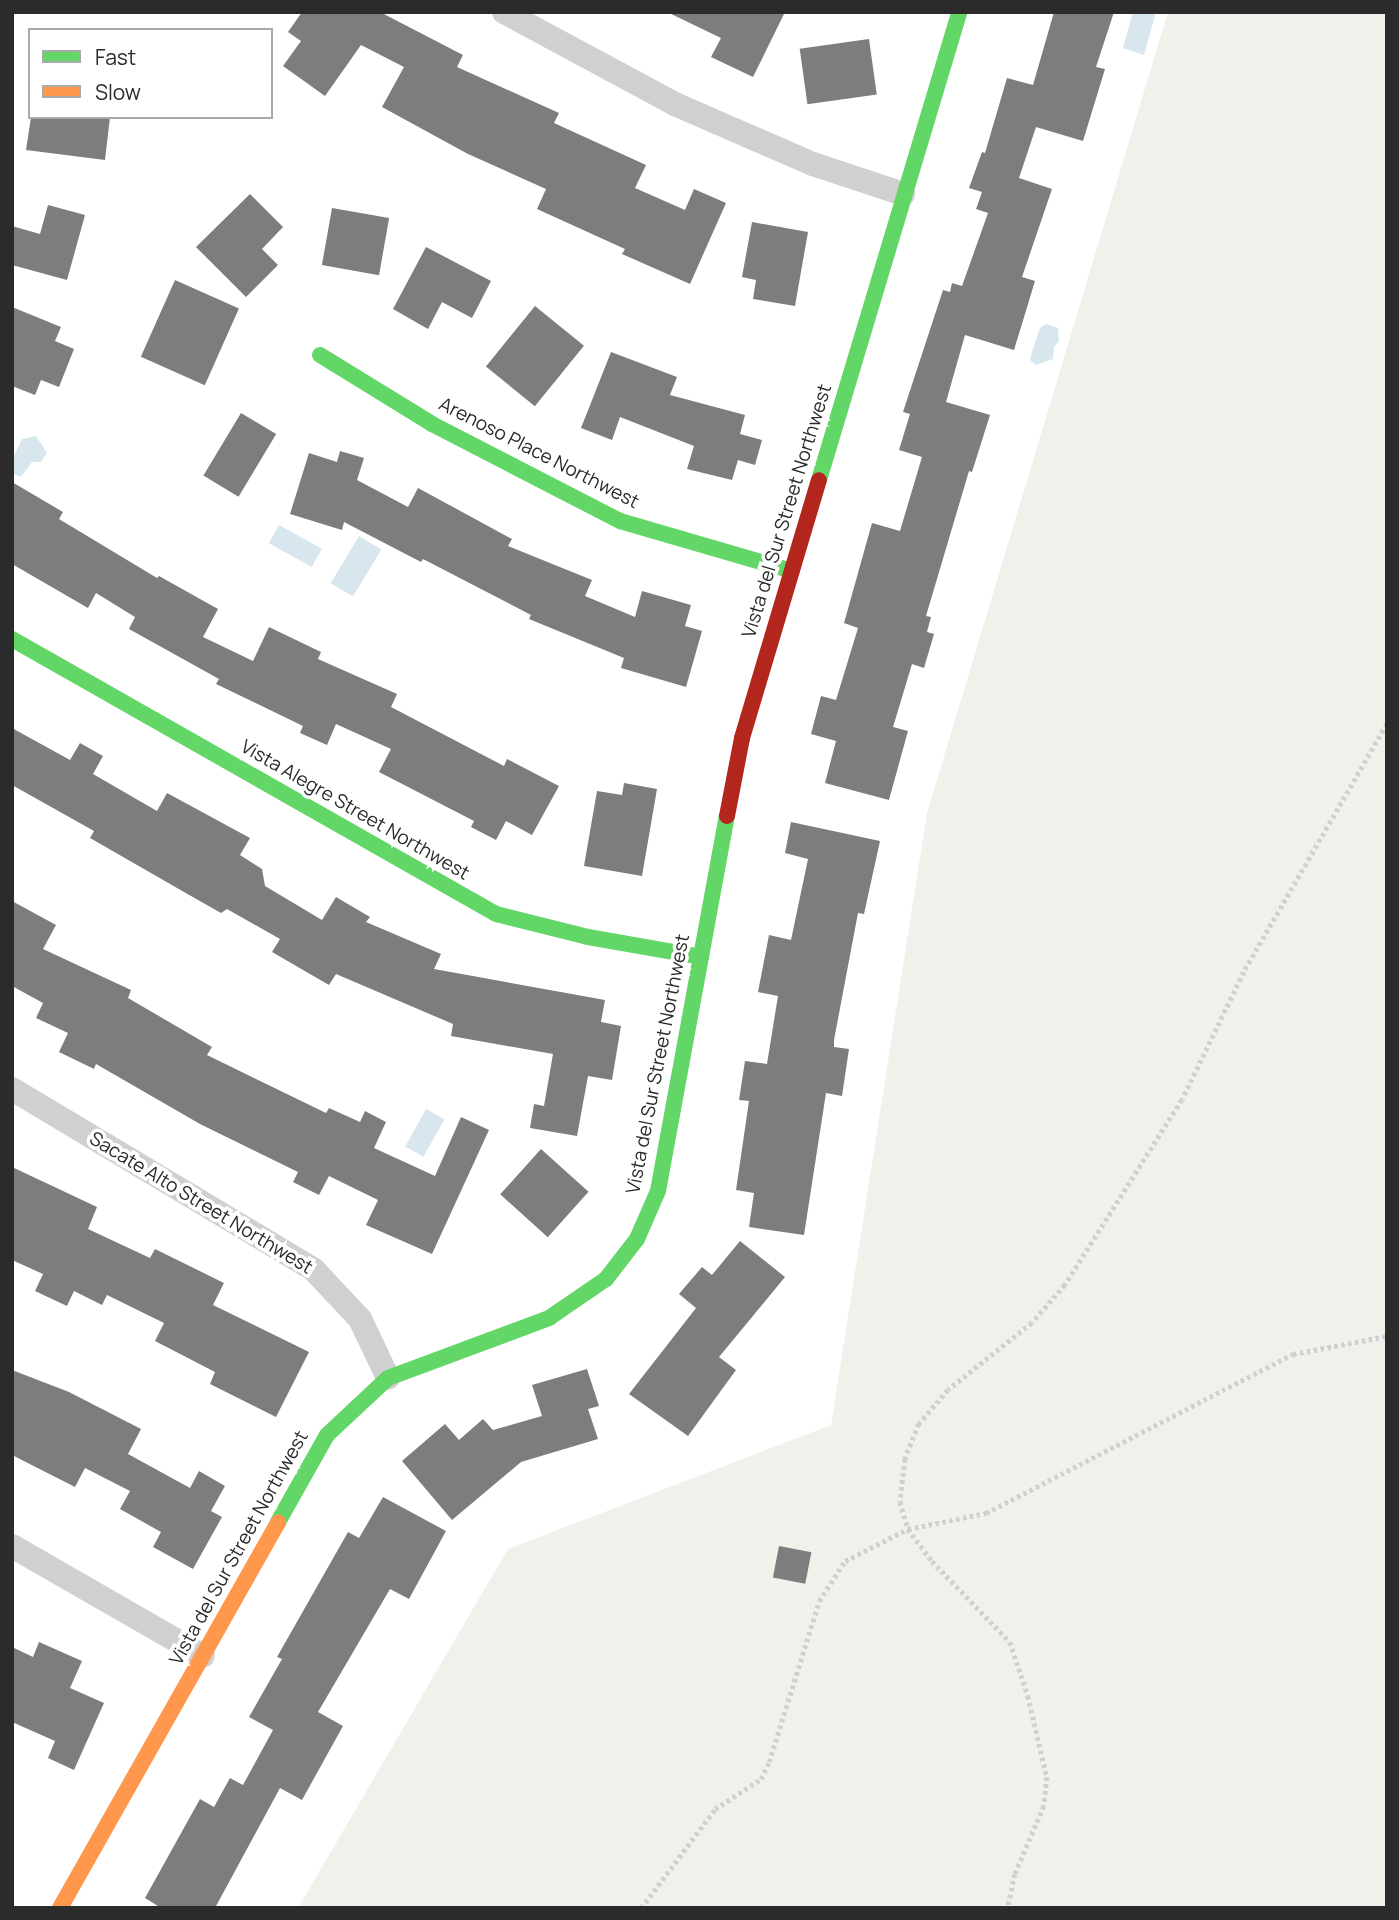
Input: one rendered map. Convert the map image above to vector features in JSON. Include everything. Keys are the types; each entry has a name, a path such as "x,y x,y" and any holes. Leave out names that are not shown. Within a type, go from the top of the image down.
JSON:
{"street":[{"path":"505,12 677,105 813,164 904,194"},
{"name":"Vista del Sur Street Northwest","path":"60,1908 327,1435 388,1378 549,1318 606,1279 637,1239 659,1191 742,738 959,12"},
{"name":"Arenoso Place Northwest","path":"320,355 432,424 621,521 792,571"},
{"name":"Vista Alegre Street Northwest","path":"12,639 496,914 588,937 701,957"},
{"name":"Sacate Alto Street Northwest","path":"12,1088 314,1270 360,1319 388,1378"},
{"path":"12,1546 203,1656"}],"path":[{"path":"1008,1908 1015,1874 1044,1806 1047,1777 1028,1696 1010,1642 932,1561 908,1530 900,1502 905,1459 919,1424 947,1390 1032,1323 1065,1285 1182,1100 1244,972 1387,724"},
{"path":"641,1908 715,1809 761,1779 769,1762 819,1601 845,1561 908,1530 986,1513 1293,1354 1387,1336"}],"shaded area":[{"path":"1133,12 1156,12 1144,55 1123,48"},
{"path":"1168,12 1387,12 1387,1908 298,1908 508,1549 831,1425 927,813"},
{"path":"1046,324 1058,328 1059,341 1054,347 1053,359 1036,365 1030,360 1031,355 1040,328"},
{"path":"36,436 47,453 41,462 32,462 21,477 12,473 12,460 22,439"},
{"path":"279,525 322,549 312,567 269,543"},
{"path":"359,536 381,549 353,597 331,583"},
{"path":"426,1109 444,1119 424,1157 405,1147"}],"building":[{"path":"302,12 380,12 463,55 457,67 559,113 554,123 646,165 635,188 685,210 694,189 726,203 690,284 622,254 625,249 537,209 546,189 468,154 382,107 404,67 361,45 325,96 283,66 301,41 288,32"},
{"path":"667,12 785,12 753,77 711,57 721,38"},
{"path":"1054,12 1114,12 1096,67 1105,69 1083,141 1036,127 1019,178 1052,189 1022,277 1035,281 1014,350 965,335 946,402 990,415 972,472 969,471 926,616 931,617 927,632 934,634 924,668 912,664 893,727 908,731 889,800 825,783 836,741 811,734 821,696 836,700 858,628 844,623 872,523 900,531 922,457 899,450 910,414 903,412 943,290 950,292 952,283 962,286 988,213 976,209 982,192 969,188 982,152 985,153 1007,78 1033,85"},
{"path":"869,39 877,94 807,104 800,49"},
{"path":"31,119 110,119 105,160 26,150"},
{"path":"250,194 283,227 262,249 278,265 246,297 196,247"},
{"path":"48,205 85,215 67,280 12,265 12,226 40,234"},
{"path":"332,208 389,218 379,275 322,265"},
{"path":"752,222 808,232 795,306 753,299 756,280 742,277"},
{"path":"426,247 491,281 472,318 442,302 428,329 393,309"},
{"path":"175,280 239,308 205,385 141,357"},
{"path":"535,306 584,346 535,406 486,367"},
{"path":"12,307 61,327 55,341 74,349 59,387 41,380 35,395 12,386"},
{"path":"611,352 677,377 670,395 745,415 740,434 762,440 755,465 738,460 732,480 687,469 694,446 620,417 612,440 581,428"},
{"path":"241,413 276,434 239,497 203,476"},
{"path":"340,451 364,458 357,480 408,507 418,488 512,539 508,546 592,580 585,596 635,617 642,591 691,605 685,626 702,631 686,687 621,668 624,658 529,619 531,615 344,522 342,530 290,514 309,453 337,462"},
{"path":"12,482 63,512 59,519 157,578 159,576 218,609 203,637 253,661 269,627 321,652 318,659 397,694 391,707 504,766 507,759 559,786 532,835 506,821 496,840 471,827 474,821 379,772 391,749 336,724 327,745 300,733 303,726 216,684 219,679 129,629 135,617 96,593 88,608 12,564"},
{"path":"12,728 70,760 80,743 103,756 93,774 157,811 167,793 250,838 240,855 262,869 265,886 322,920 336,897 370,917 366,922 441,954 434,969 605,1000 601,1022 621,1026 612,1080 588,1076 577,1136 530,1128 534,1104 544,1106 553,1054 451,1036 453,1024 336,974 329,985 272,952 280,939 227,909 221,913 90,838 94,831 12,785"},
{"path":"624,783 657,789 642,876 584,866 597,791 622,795"},
{"path":"791,822 880,841 864,914 858,913 834,1040 834,1047 849,1049 842,1096 826,1093 804,1235 749,1227 754,1193 736,1190 749,1101 739,1100 745,1061 767,1064 778,996 758,992 769,935 791,940 808,859 785,853"},
{"path":"12,901 56,925 43,949 131,990 128,998 212,1047 207,1055 326,1113 329,1108 360,1122 365,1111 386,1122 374,1148 435,1176 461,1117 489,1130 432,1254 366,1225 378,1200 329,1176 319,1195 293,1182 298,1172 200,1124 96,1064 94,1069 59,1052 68,1033 36,1018 43,1003 12,986"},
{"path":"541,1149 589,1192 548,1237 500,1194"},
{"path":"12,1167 97,1207 88,1229 150,1258 155,1249 224,1283 213,1305 309,1352 276,1417 210,1384 215,1372 155,1341 164,1323 107,1295 102,1305 74,1291 67,1306 35,1291 43,1274 12,1260"},
{"path":"740,1241 785,1277 719,1357 736,1370 688,1436 629,1394 696,1308 679,1294 702,1267 712,1275"},
{"path":"587,1369 599,1406 588,1409 598,1439 521,1462 452,1520 402,1461 445,1424 459,1440 483,1419 493,1430 542,1416 532,1385"},
{"path":"12,1370 69,1392 141,1429 128,1454 190,1488 199,1471 225,1486 211,1511 222,1517 193,1569 153,1547 161,1532 120,1509 130,1491 85,1468 75,1487 12,1455"},
{"path":"383,1497 446,1531 409,1599 390,1589 318,1712 343,1726 302,1800 280,1788 215,1908 161,1908 145,1898 200,1799 214,1807 230,1778 243,1785 273,1730 249,1717 282,1659 277,1657 348,1532 359,1538"},
{"path":"779,1546 811,1552 805,1584 773,1577"},
{"path":"39,1642 82,1661 70,1688 104,1703 74,1770 48,1758 55,1741 12,1722 12,1647 33,1657"}],"traffic: fast":[{"path":"819,480 959,12"},
{"path":"320,355 432,424 620,521 792,571"},
{"path":"12,639 496,914 588,937 701,957"},
{"path":"278,1522 327,1435 388,1378 549,1318 606,1279 637,1239 658,1191 727,816"}],"traffic: slow":[{"path":"60,1908 278,1522"}],"traffic: jam":[{"path":"727,816 742,738 819,480"}]}
